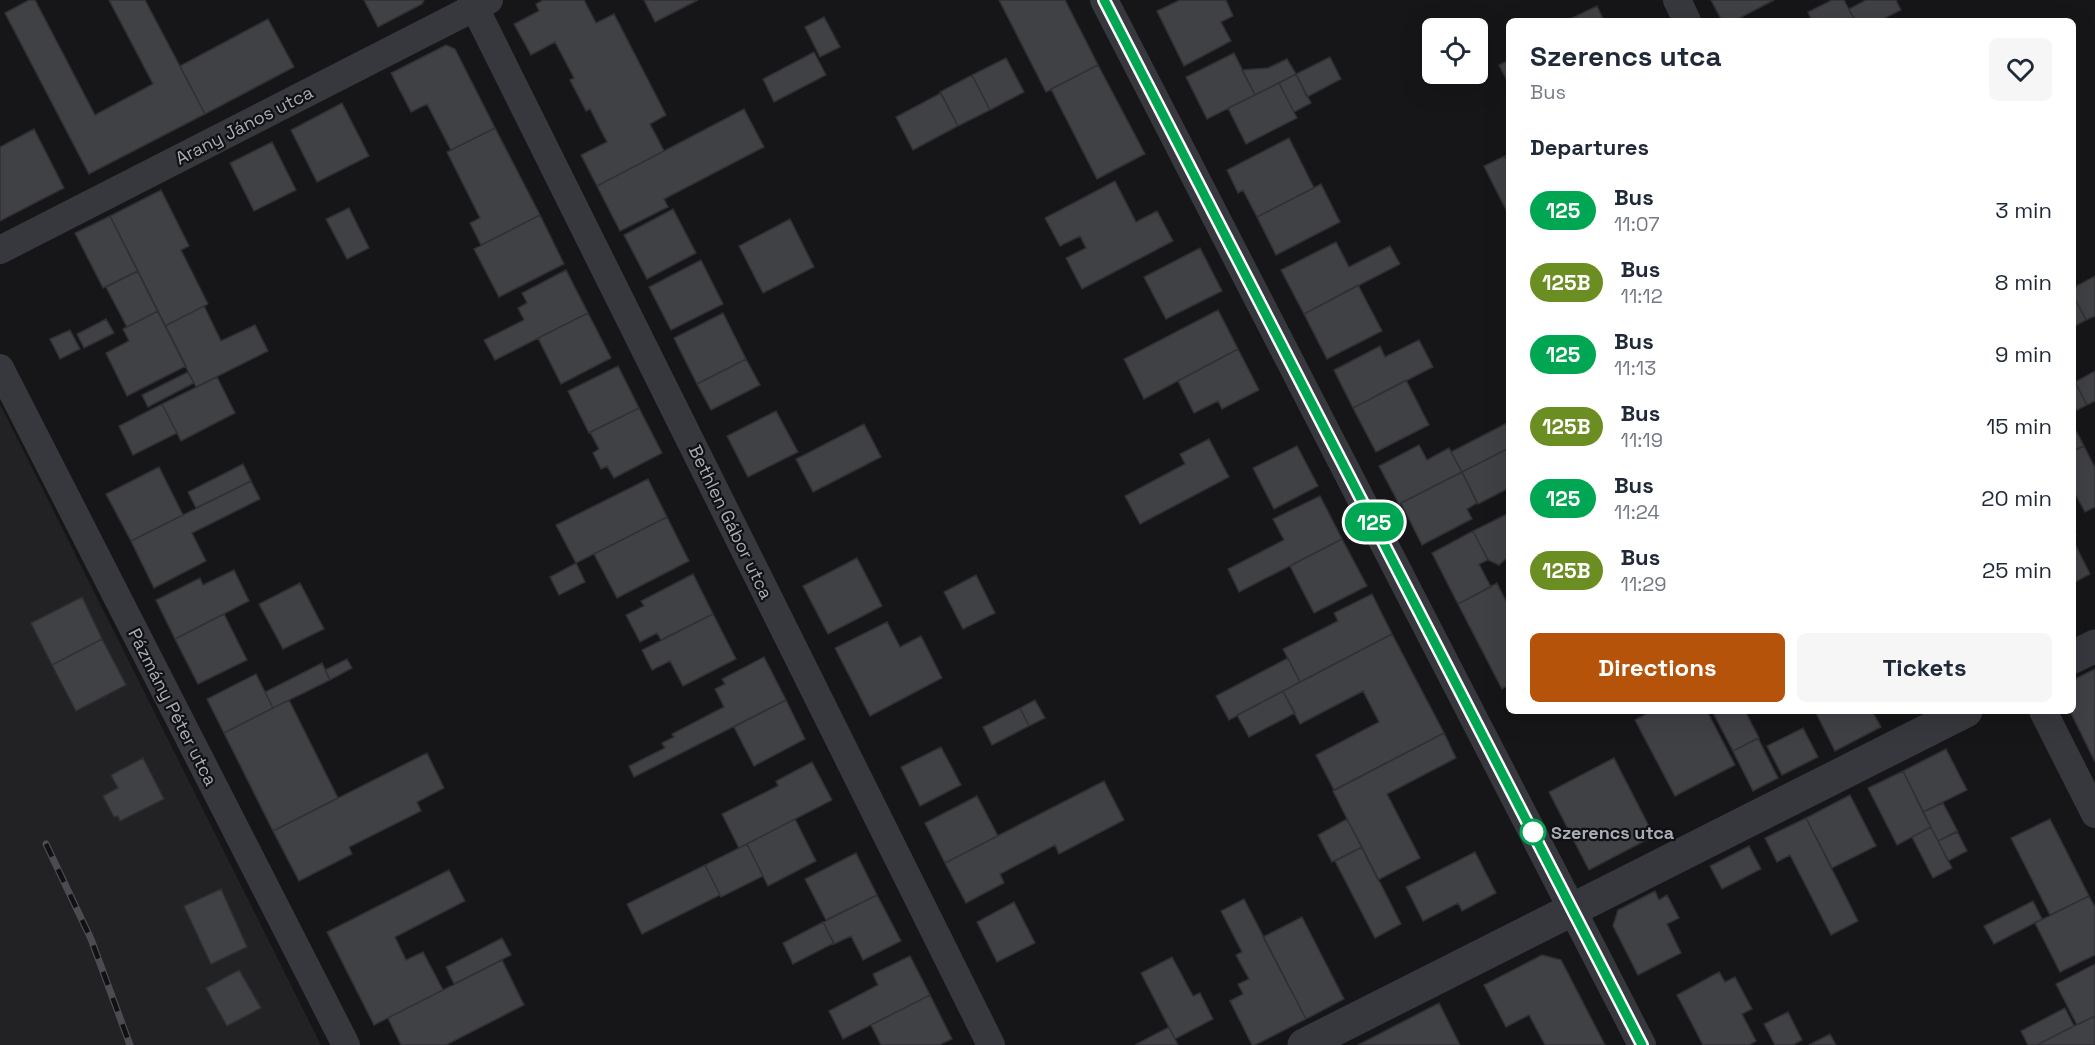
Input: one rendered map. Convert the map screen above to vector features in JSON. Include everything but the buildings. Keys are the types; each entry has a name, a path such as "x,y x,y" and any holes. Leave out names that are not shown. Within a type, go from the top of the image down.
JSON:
{"street":[{"path":"1104,0 1642,1045"},
{"path":"1677,0 1686,18"},
{"name":"Arany János utca","path":"0,250 478,2"},
{"name":"Bethlen Gábor utca","path":"478,2 991,1045"},
{"name":"Pázmány Péter utca","path":"0,368 346,1045"},
{"path":"2076,656 2095,646"},
{"path":"1304,1045 1960,714"},
{"path":"2045,714 2095,814"}],"shaded area":[{"path":"0,404 321,1045 0,1045"}],"railway":[{"path":"46,844 91,939 130,1045"}],"bus line":[{"name":"125","path":"1104,0 1642,1045"}],"place":[{"name":"Szerencs utca","path":"1533,832"}]}
